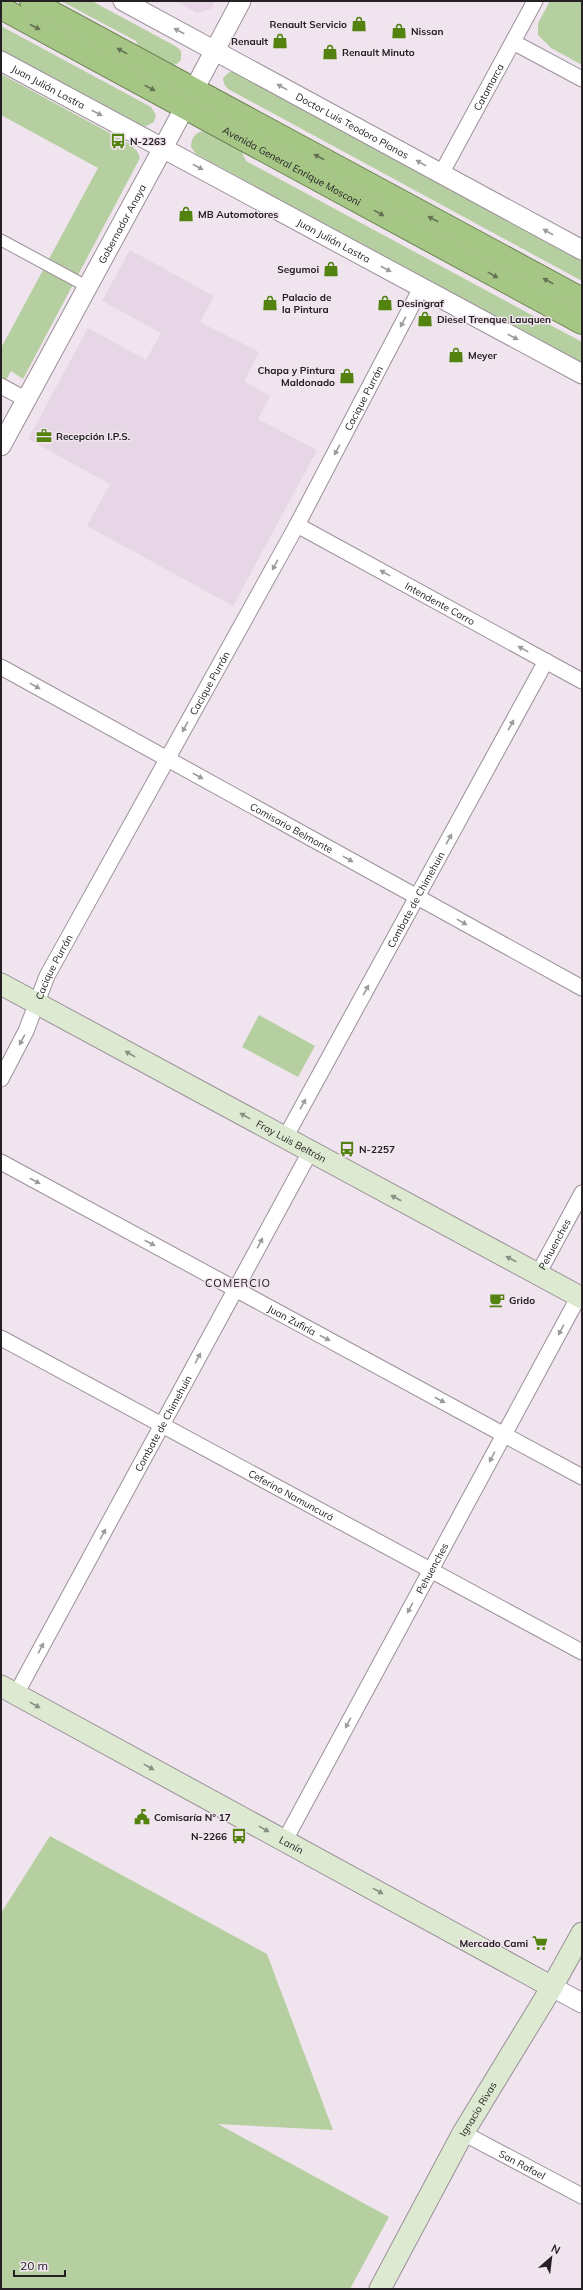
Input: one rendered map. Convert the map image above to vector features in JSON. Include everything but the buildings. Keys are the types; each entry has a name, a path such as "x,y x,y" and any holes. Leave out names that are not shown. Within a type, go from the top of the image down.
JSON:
{"highway":[{"name":"Avenida General Enrique Mosconi","path":"31,1 189,98 582,323"},
{"name":"Avenida General Enrique Mosconi","path":"1,8 189,98 582,300"}],"main road":[{"name":"Fray Luis Beltrán","path":"1,984 581,1297"},
{"name":"Lanín","path":"9,1690 552,1987"},
{"name":"Ignacio Rivas","path":"380,2289 463,2134 552,1987 582,1933"}],"street":[{"name":"Doctor Luis Teodoro Planas","path":"123,1 582,250"},
{"name":"Gobernador Anaya","path":"1,446 163,148 240,1"},
{"name":"Catamarca","path":"441,174 535,1"},
{"path":"513,42 582,79"},
{"name":"Juan Julián Lastra","path":"1,61 582,374"},
{"path":"1,240 88,287"},
{"name":"Cacique Purrán","path":"1,1079 26,1031 47,976 297,525 422,288"},
{"path":"1,386 27,400"},
{"name":"Intendente Carro","path":"297,525 582,681"},
{"name":"Combate de Chimehuin","path":"285,1138 546,661"},
{"name":"Comisario Belmonte","path":"1,667 582,988"},
{"name":"Combate de Chimehuin","path":"9,1690 162,1425 310,1152"},
{"name":"Juan Zufiría","path":"1,1162 582,1477"},
{"name":"Pehuenches","path":"538,1274 582,1193"},
{"name":"Pehuenches","path":"285,1840 504,1435 581,1297"},
{"name":"Ceferino Namuncurá","path":"1,1338 582,1652"},
{"name":"Lanín","path":"552,1987 582,2003"},
{"name":"San Rafael","path":"463,2134 582,2196"}],"shaded area":[{"path":"175,1 215,1 211,9 197,13"},
{"path":"130,250 214,296 200,322 259,352 244,381 270,396 258,419 317,450 233,606 87,526 110,484 28,439 88,328 146,360 161,333 102,301"}],"green space":[{"path":"61,1 92,1 177,47 181,51 181,60 177,64 171,65 139,49 136,41"},
{"path":"550,1 582,1 582,65 551,48 538,35 538,23"},
{"path":"1,26 151,107 156,115 154,122 144,127 137,124 1,51"},
{"path":"234,71 582,261 582,281 228,89 224,84 223,78 228,73"},
{"path":"1,74 130,144 137,151 140,158 23,379 11,371 1,389 1,348 98,168 1,115"},
{"path":"208,131 240,148 246,161 582,342 582,364 196,154 191,147 193,137 195,134"},
{"path":"259,1015 315,1046 298,1077 242,1047"},
{"path":"50,1836 267,1954 333,2130 218,2124 389,2217 350,2289 1,2289 1,1913"}],"place":[{"name":"Renault Servicio","path":"359,24"},
{"name":"Nissan","path":"399,31"},
{"name":"Renault","path":"280,41"},
{"name":"Renault Minuto","path":"330,52"},
{"name":"N-2263","path":"118,141"},
{"name":"MB Automotores","path":"186,214"},
{"name":"Segumoi","path":"331,269"},
{"name":"Palacio de la Pintura","path":"270,303"},
{"name":"Desingraf","path":"385,303"},
{"name":"Diesel Trenque Lauquen","path":"425,319"},
{"name":"Meyer","path":"456,355"},
{"name":"Chapa y Pintura Maldonado","path":"347,376"},
{"name":"Recepción I.P.S.","path":"44,436"},
{"name":"N-2257","path":"347,1149"},
{"name":"Grido","path":"497,1300"},
{"name":"Comisaría N° 17","path":"142,1817"},
{"name":"N-2266","path":"239,1836"},
{"name":"Mercado Cami","path":"540,1943"}],"district":[{"name":"COMERCIO","path":"238,1283"}]}
